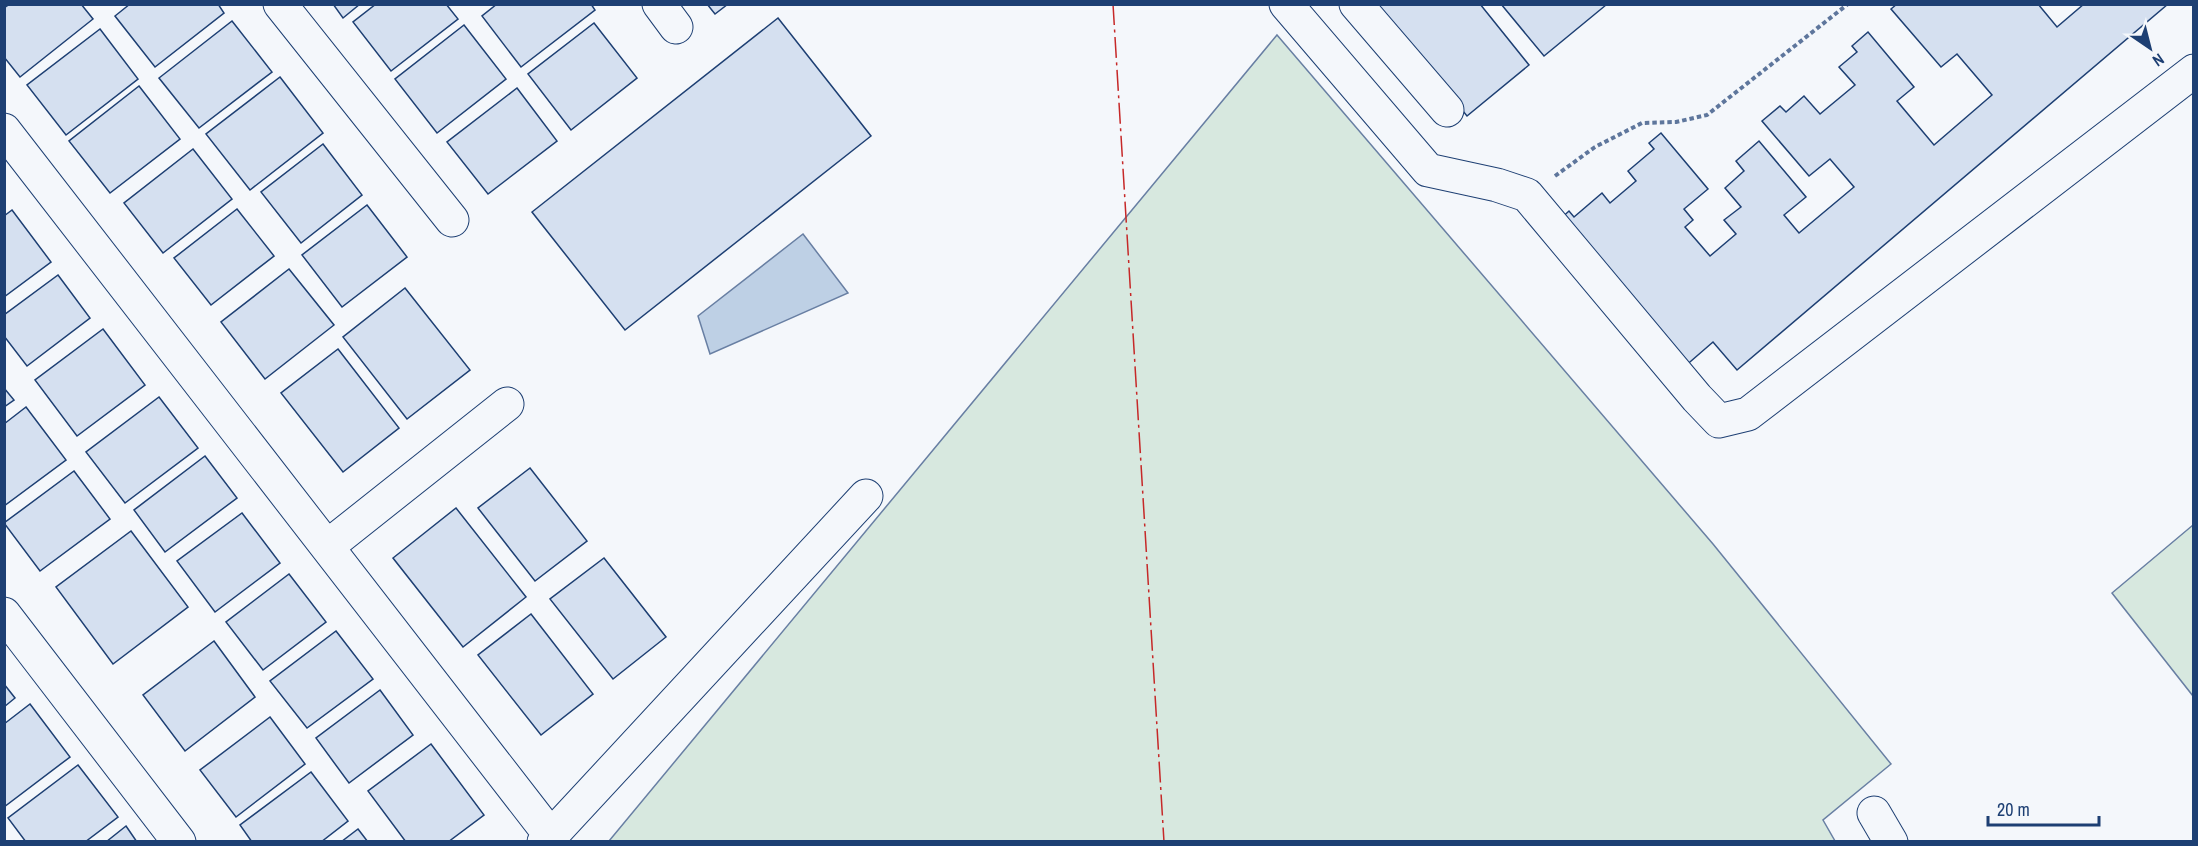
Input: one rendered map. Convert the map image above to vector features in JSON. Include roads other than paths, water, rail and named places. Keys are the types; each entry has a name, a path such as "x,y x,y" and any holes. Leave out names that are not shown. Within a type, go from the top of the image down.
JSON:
{"street":[{"path":"280,4 452,220"},
{"path":"1286,4 1428,170 1497,185 1527,195 1697,398 1719,421 1748,414 2193,70"},
{"path":"1356,4 1447,110"},
{"path":"4,130 328,546 548,839 866,496"},
{"path":"328,546 507,404"},
{"path":"4,614 179,842"},
{"path":"1874,813 1891,842"}],"water":[{"path":"803,234 848,293 710,354 698,316"}]}
